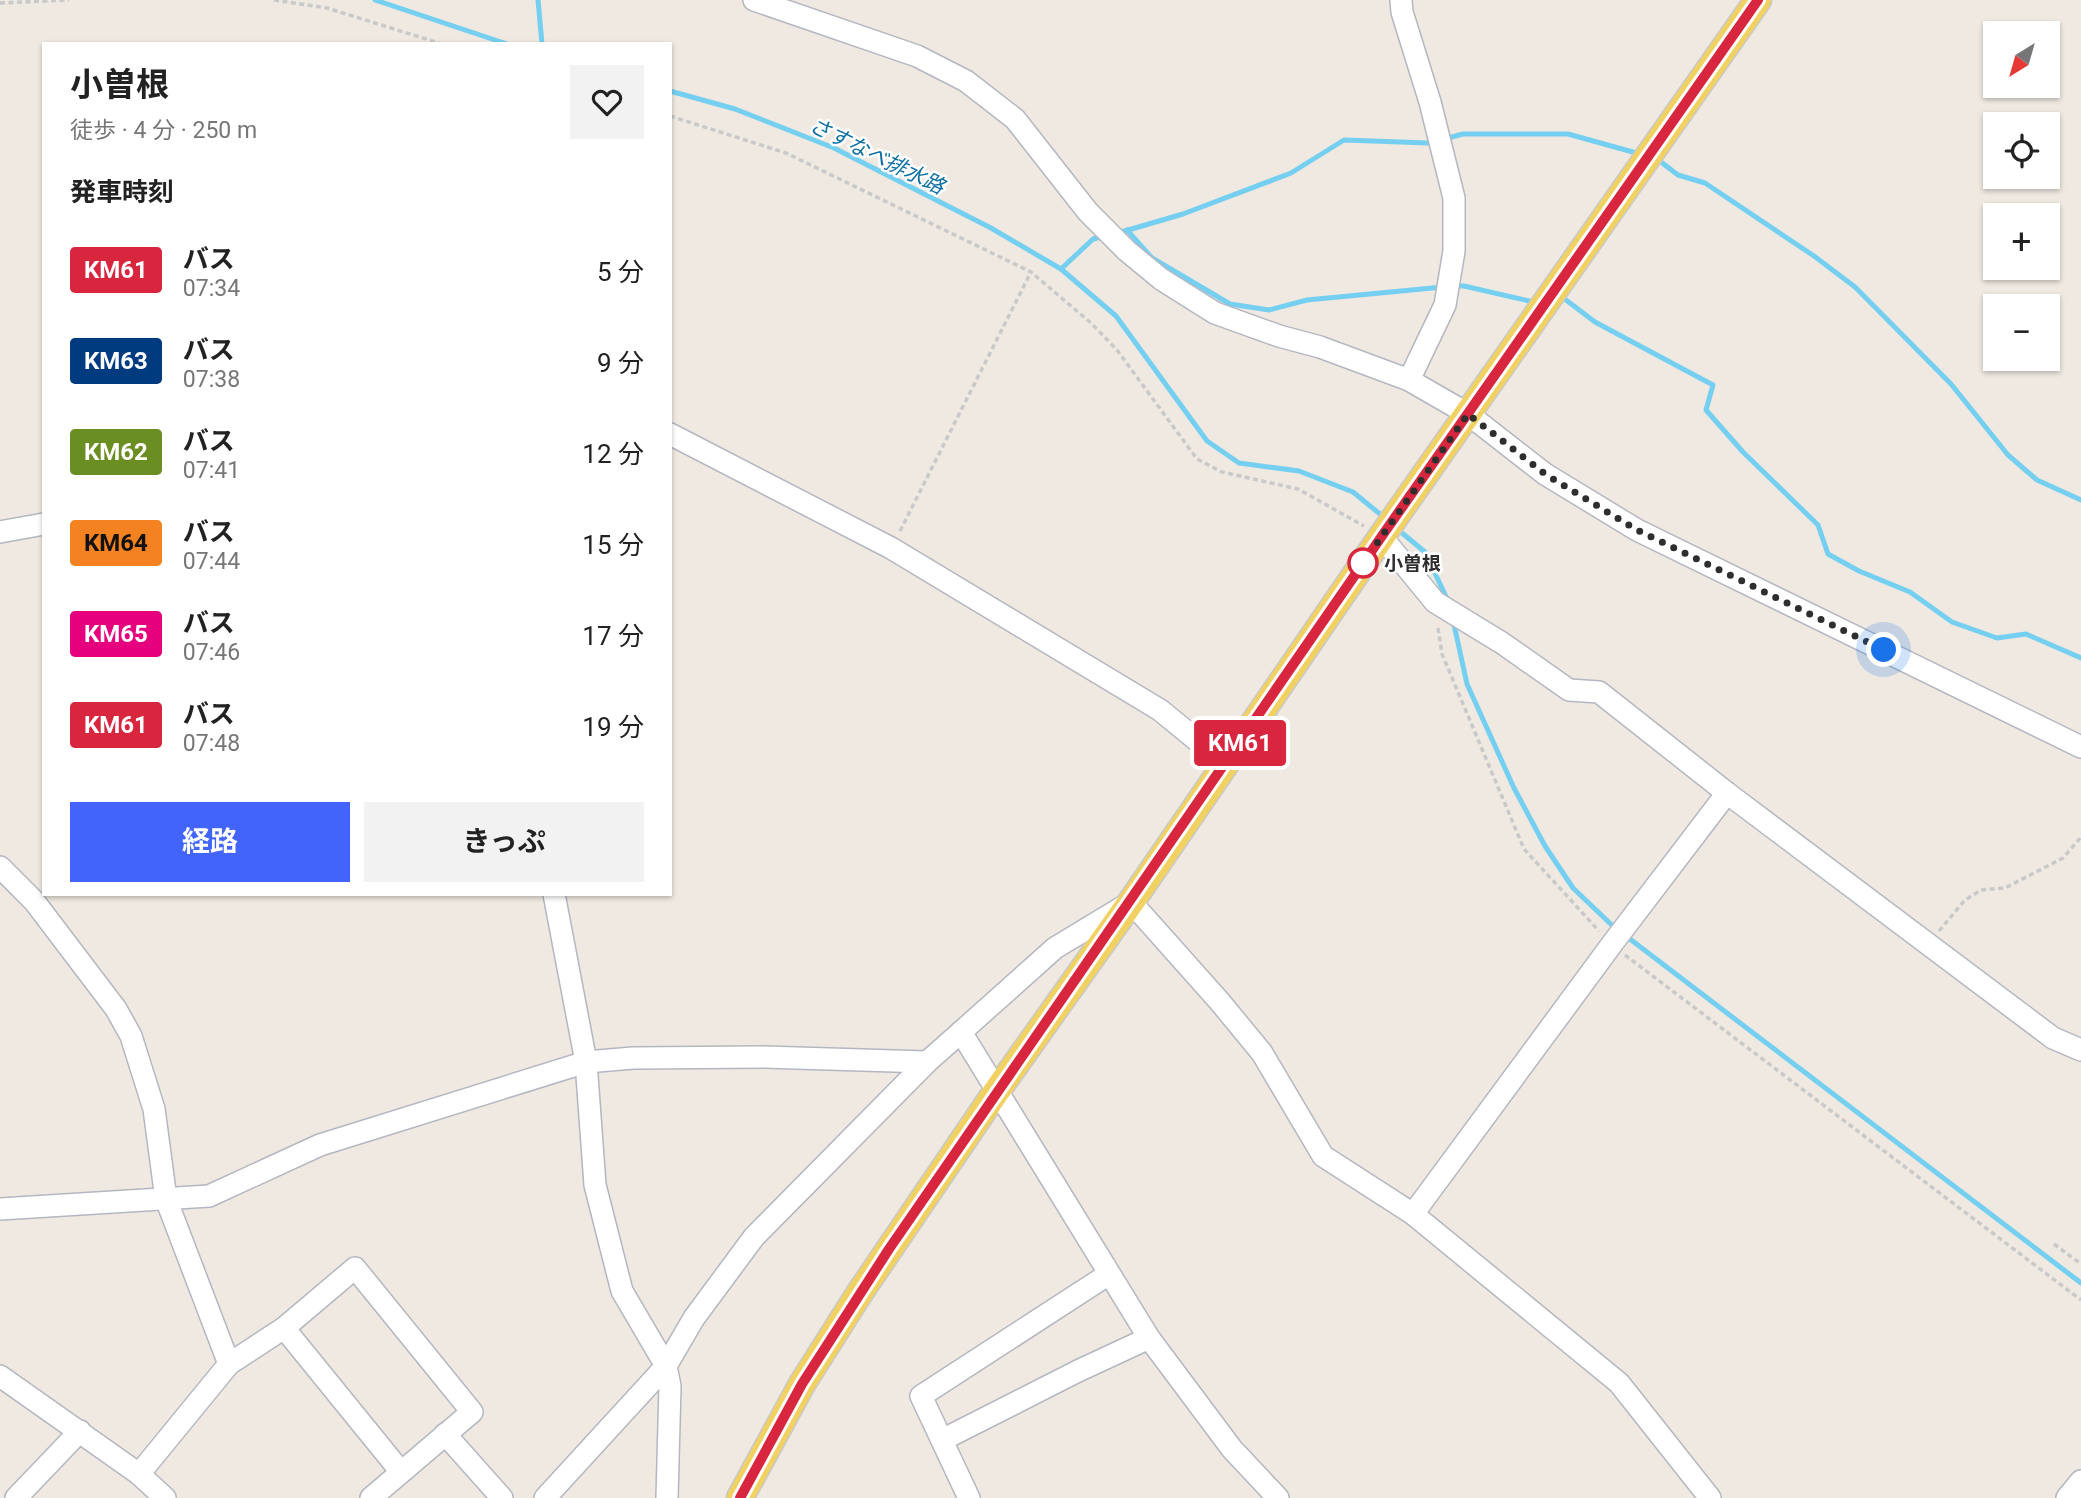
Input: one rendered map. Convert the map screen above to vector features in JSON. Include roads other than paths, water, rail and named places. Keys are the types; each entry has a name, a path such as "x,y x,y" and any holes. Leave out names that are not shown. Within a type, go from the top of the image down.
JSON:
{"main road":[{"path":"740,1498 802,1384 996,1092 1758,0"}],"street":[{"path":"754,0 917,56 966,81 1015,118 1088,212 1119,244 1161,279 1215,313 1279,336 1320,347 1409,380 1468,414 1545,474 1637,530 2081,747"},
{"path":"1401,0 1402,12 1454,198 1454,251 1446,299 1409,380"},
{"path":"672,436 891,548 1160,710 1226,764"},
{"path":"0,532 42,524"},
{"path":"1388,528 1435,602 1502,643 1569,690 1599,692 1727,793 2053,1038 2081,1050"},
{"path":"1413,1214 1727,793"},
{"path":"0,867 34,901 116,1009 131,1036 154,1109 166,1199 229,1364"},
{"path":"554,896 586,1062 595,1185 622,1291 666,1366 670,1386 667,1498"},
{"path":"545,1498 666,1366 694,1318 754,1237 927,1062 1055,948 1130,902 1262,1053 1323,1156 1413,1214 1619,1383 1710,1498"},
{"path":"961,1032 1149,1338 1232,1449 1278,1498"},
{"path":"0,1209 209,1196 320,1145 586,1062 633,1058 764,1057 927,1062"},
{"path":"139,1474 229,1364 284,1328 355,1268 472,1412 371,1498"},
{"path":"969,1498 921,1396 1109,1274"},
{"path":"284,1328 401,1472"},
{"path":"942,1440 1149,1338"},
{"path":"0,1376 139,1474 165,1498"},
{"path":"16,1498 80,1431"},
{"path":"444,1434 502,1498"},
{"path":"2067,1498 2081,1481"}],"waterway":[{"name":"さすなべ排水路","path":"375,0 501,42"},
{"path":"538,0 542,42"},
{"name":"さすなべ排水路","path":"672,92 735,109 834,148 991,228 1061,269 1116,316 1207,441 1239,463 1299,471 1353,492 1386,519"},
{"path":"1444,139 1463,134 1568,134 1640,154"},
{"path":"1118,233 1183,214 1291,173 1344,140 1435,141"},
{"path":"1661,162 1678,175 1705,183 1814,256 1855,287 1951,384 2008,455 2037,480 2081,500"},
{"path":"1127,230 1152,258 1230,304 1269,310 1307,300 1443,287"},
{"path":"1061,269 1093,239 1105,236"},
{"path":"1453,286 1464,286 1529,301"},
{"path":"1566,300 1595,322 1713,385 1706,410 1743,452 1818,525 1828,554 1859,571 1910,592 1952,622 1997,638 2026,634 2081,658"},
{"path":"1396,528 1425,552 1448,601"},
{"path":"1453,620 1467,684 1514,788 1545,846 1573,888 1618,931"},
{"path":"1626,936 2081,1283"}],"place":[{"name":"小曽根","path":"1363,563"}]}
